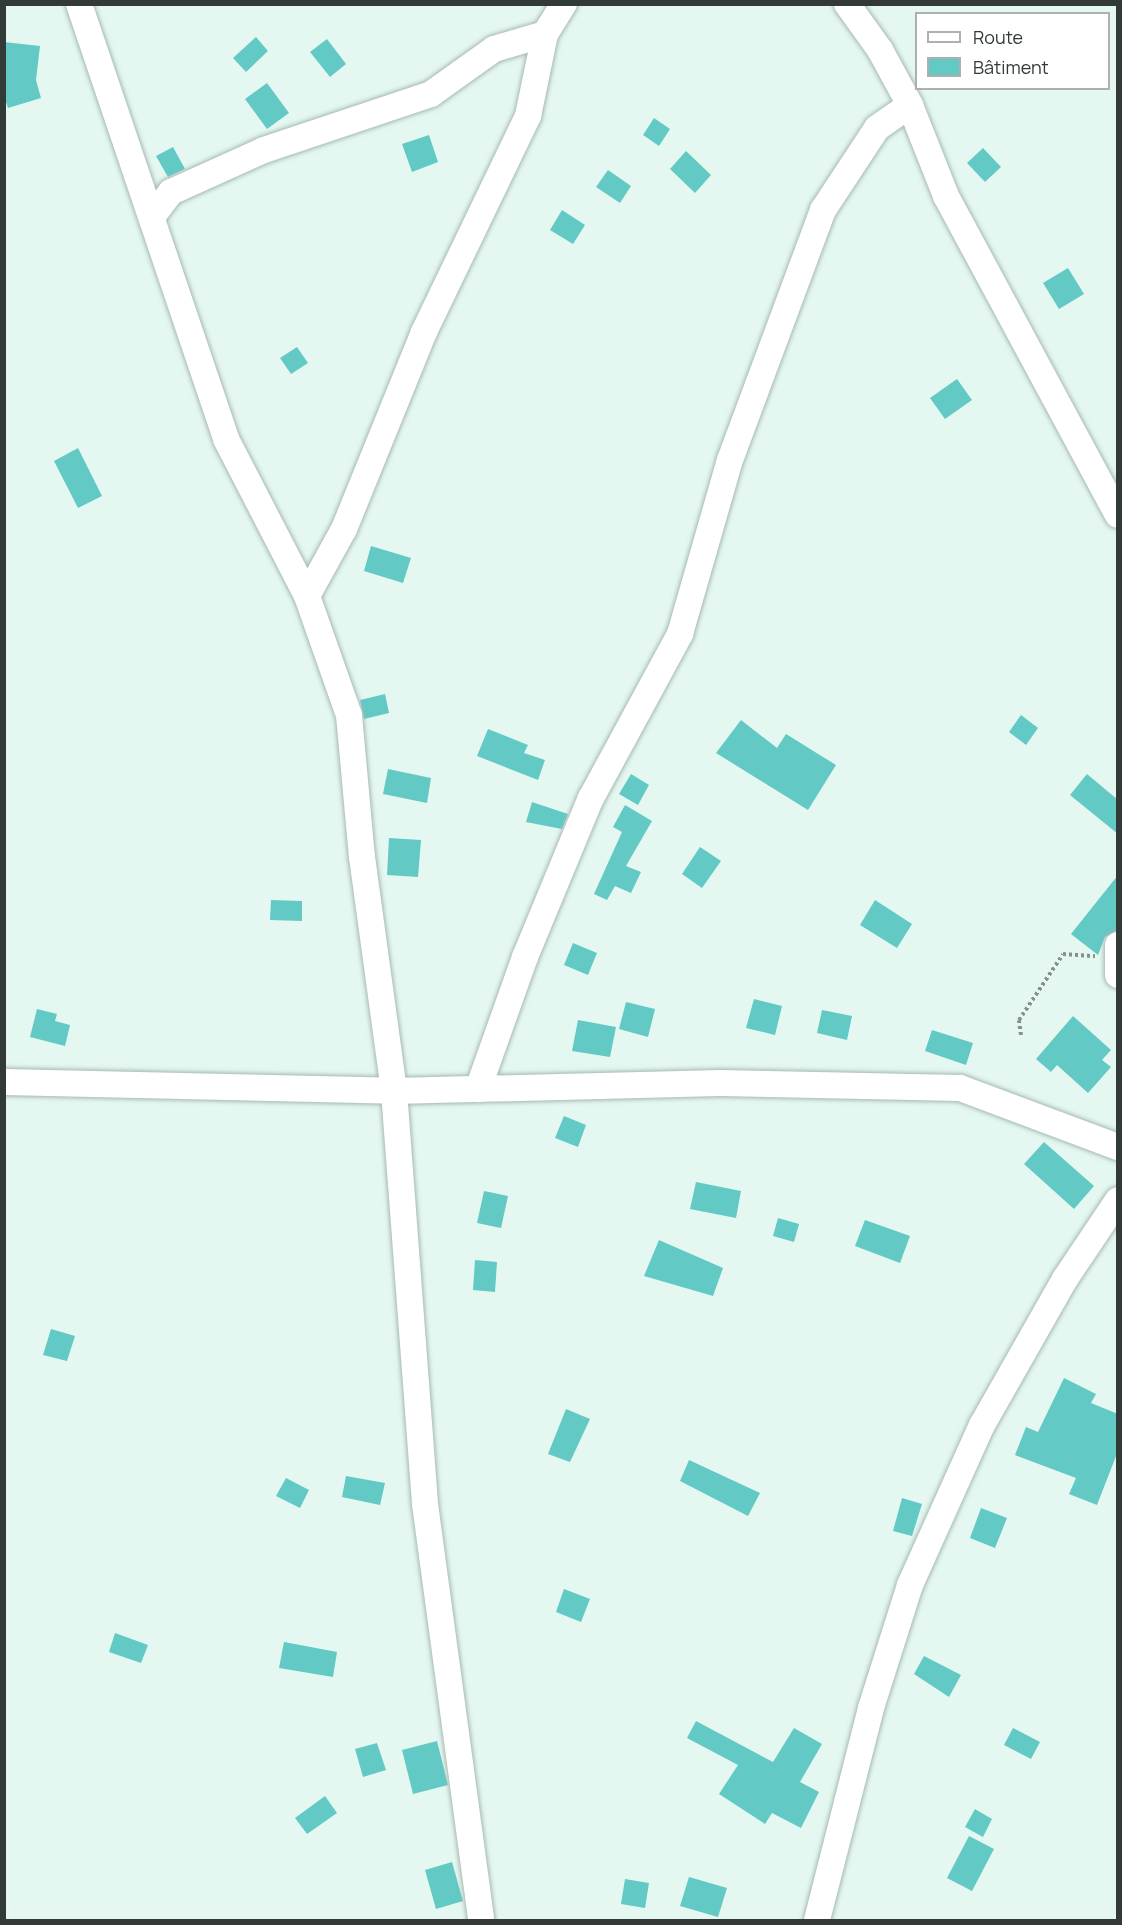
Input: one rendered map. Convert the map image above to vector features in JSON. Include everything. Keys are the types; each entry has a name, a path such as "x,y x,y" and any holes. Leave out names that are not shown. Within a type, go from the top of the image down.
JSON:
{"street":[{"path":"80,4 226,439 307,596 349,715 362,857 394,1091 425,1504 481,1920"},
{"path":"307,596 344,529 424,332 528,116 545,34 564,4"},
{"path":"847,4 880,50 910,105 946,196 1118,515"},
{"path":"152,218 171,192 264,150 430,94 494,48 545,34"},
{"path":"478,1089 525,957 591,798 680,634 730,460 823,210 877,128 910,105"},
{"path":"1118,945 1118,975"},
{"path":"4,1082 394,1091 720,1083 960,1088 1118,1147"},
{"path":"817,1920 871,1708 910,1585 982,1425 1065,1279 1118,1200"}],"path":[{"path":"1021,1035 1019,1020 1063,954 1117,958"}],"building":[{"path":"256,37 268,51 246,72 233,58"},
{"path":"327,39 346,64 330,77 310,52"},
{"path":"4,42 40,46 36,80 41,98 8,108 4,96"},
{"path":"267,83 289,113 267,129 245,99"},
{"path":"654,118 670,129 659,146 643,135"},
{"path":"429,135 438,162 412,172 402,144"},
{"path":"173,147 185,169 168,177 156,156"},
{"path":"983,148 1001,167 985,182 967,163"},
{"path":"686,151 711,175 695,193 670,169"},
{"path":"608,170 631,186 620,203 596,187"},
{"path":"562,210 585,225 573,244 550,230"},
{"path":"1068,268 1084,294 1059,309 1043,283"},
{"path":"297,347 308,363 291,374 280,358"},
{"path":"957,379 972,400 945,419 930,398"},
{"path":"78,448 102,496 78,508 54,461"},
{"path":"371,546 411,558 403,583 364,571"},
{"path":"385,694 389,713 364,719 360,700"},
{"path":"1021,715 1038,728 1026,745 1009,732"},
{"path":"741,720 777,748 786,734 836,765 808,810 716,753"},
{"path":"488,729 528,745 524,753 545,760 538,780 477,756"},
{"path":"388,769 431,778 427,803 383,794"},
{"path":"631,774 649,785 638,805 619,794"},
{"path":"1087,774 1118,800 1118,834 1070,795"},
{"path":"532,802 568,814 562,829 526,822"},
{"path":"625,805 652,821 626,866 641,872 631,893 615,886 607,900 594,894 622,832 613,827"},
{"path":"389,838 421,840 418,877 387,875"},
{"path":"700,847 721,861 702,888 682,874"},
{"path":"1118,875 1118,930 1105,937 1098,955 1071,934"},
{"path":"271,900 302,901 302,921 270,920"},
{"path":"875,900 912,924 897,948 860,925"},
{"path":"573,943 597,953 588,975 564,965"},
{"path":"754,999 782,1006 775,1035 746,1028"},
{"path":"626,1002 655,1009 648,1037 619,1029"},
{"path":"37,1009 57,1014 55,1021 70,1025 65,1046 30,1037"},
{"path":"822,1010 852,1016 847,1040 817,1033"},
{"path":"1073,1016 1111,1050 1102,1060 1111,1067 1088,1093 1057,1065 1051,1072 1036,1059"},
{"path":"578,1020 616,1027 610,1057 572,1051"},
{"path":"932,1030 973,1043 966,1065 925,1051"},
{"path":"564,1116 586,1125 578,1147 555,1138"},
{"path":"1044,1142 1094,1186 1074,1209 1024,1164"},
{"path":"696,1182 741,1191 736,1218 690,1209"},
{"path":"484,1191 508,1196 501,1228 477,1223"},
{"path":"778,1218 799,1224 794,1242 773,1236"},
{"path":"865,1220 910,1236 900,1263 855,1246"},
{"path":"659,1240 723,1268 713,1296 644,1276"},
{"path":"475,1260 497,1262 495,1292 473,1290"},
{"path":"51,1329 75,1336 67,1361 43,1355"},
{"path":"1064,1378 1096,1394 1091,1403 1118,1414 1118,1451 1097,1505 1069,1494 1076,1478 1015,1455 1026,1427 1038,1432"},
{"path":"566,1409 590,1419 570,1462 548,1454"},
{"path":"689,1460 760,1493 748,1516 680,1481"},
{"path":"346,1476 385,1483 380,1505 342,1497"},
{"path":"286,1478 309,1490 300,1508 276,1496"},
{"path":"902,1498 922,1504 912,1536 893,1531"},
{"path":"981,1508 1007,1518 995,1548 970,1538"},
{"path":"564,1589 590,1599 581,1622 556,1612"},
{"path":"115,1633 148,1645 141,1663 109,1652"},
{"path":"284,1642 337,1652 333,1677 279,1668"},
{"path":"924,1656 961,1675 949,1697 914,1674"},
{"path":"696,1721 773,1762 794,1728 822,1744 800,1782 819,1792 801,1828 772,1813 765,1824 719,1794 738,1765 687,1738"},
{"path":"1013,1728 1040,1742 1031,1759 1004,1745"},
{"path":"437,1741 448,1785 413,1794 402,1750"},
{"path":"377,1743 386,1770 363,1777 355,1749"},
{"path":"325,1796 337,1813 307,1834 295,1818"},
{"path":"975,1809 992,1819 983,1837 965,1827"},
{"path":"969,1836 994,1849 972,1891 947,1878"},
{"path":"452,1862 463,1901 436,1909 425,1870"},
{"path":"689,1877 727,1888 718,1917 680,1906"},
{"path":"625,1879 649,1883 645,1908 621,1904"}]}
